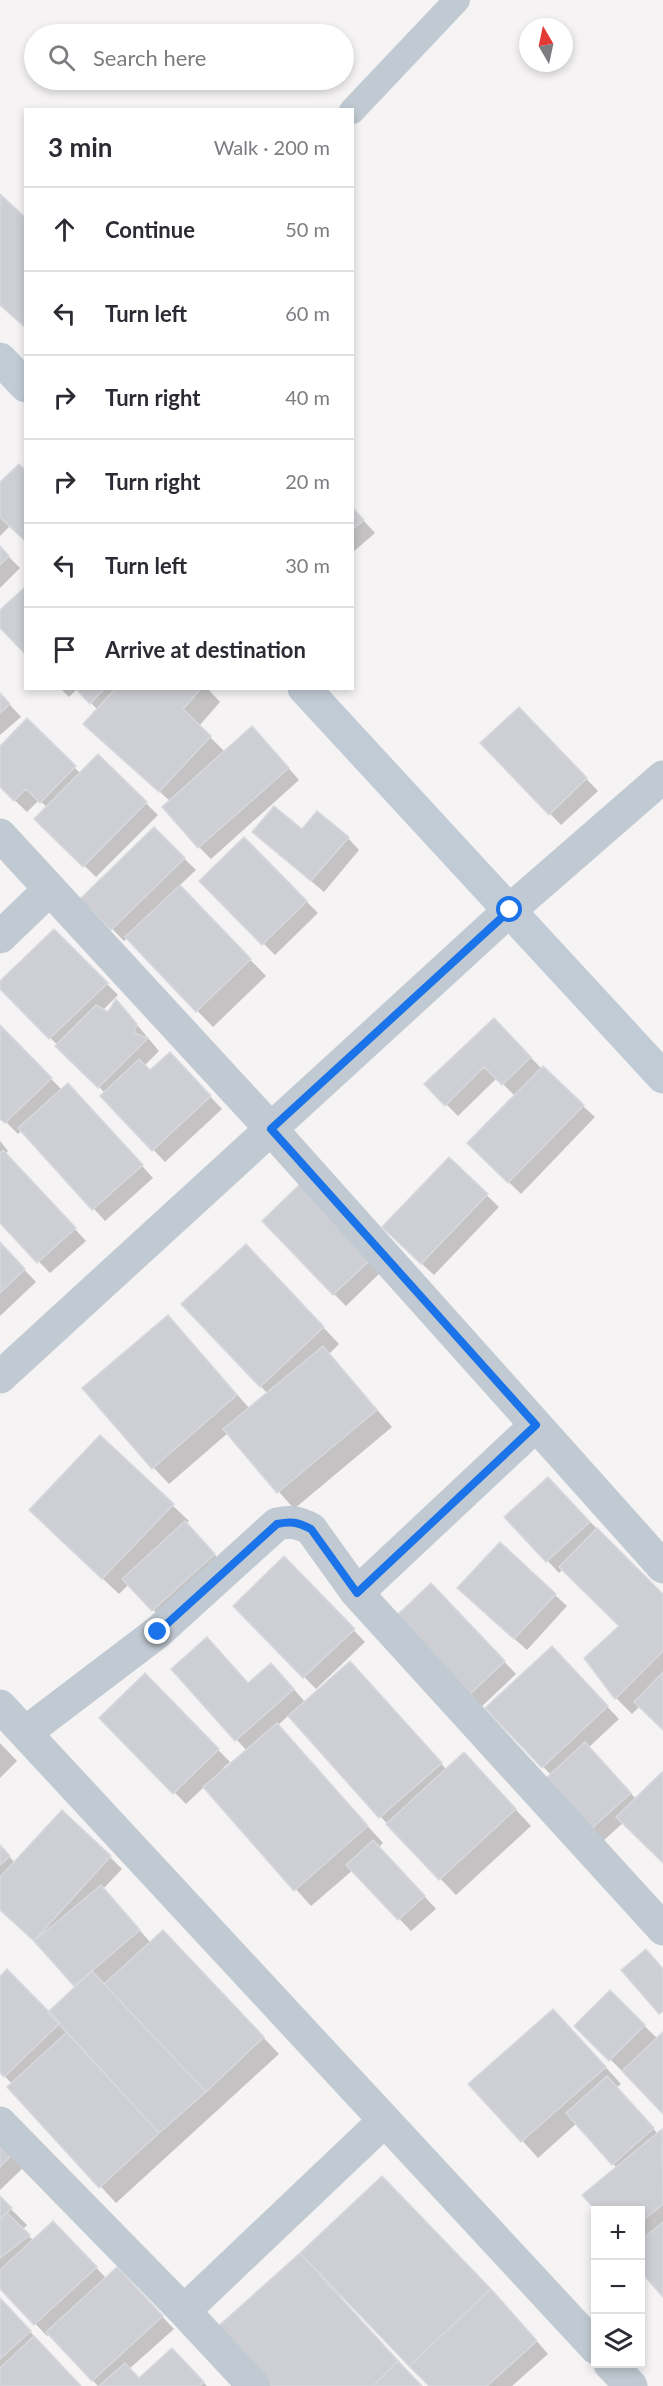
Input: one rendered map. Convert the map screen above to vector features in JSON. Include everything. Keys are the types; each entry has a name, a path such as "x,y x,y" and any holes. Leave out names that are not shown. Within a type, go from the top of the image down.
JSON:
{"main road":[{"path":"0,359 24,384"},
{"path":"306,690 663,1077"}],"street":[{"path":"0,1377 510,910 663,777"},
{"path":"0,835 271,1129 663,1567"},
{"path":"0,938 50,889"},
{"path":"357,1593 536,1425"},
{"path":"25,1733 158,1632 277,1524 289,1521 300,1523 311,1529 357,1593 663,1929"},
{"path":"0,1706 591,2343"},
{"path":"184,2311 384,2121"},
{"path":"0,2123 254,2386"},
{"path":"614,2368 631,2386"}],"lane":[{"path":"354,109 457,0"}],"building":[{"path":"0,194 24,216 24,326 0,305"},
{"path":"19,464 24,469 24,540 0,517 0,482"},
{"path":"354,509 364,520 354,528"},
{"path":"0,546 9,556 0,565"},
{"path":"24,588 24,653 0,628 0,610"},
{"path":"77,690 103,690 90,704"},
{"path":"114,690 200,690 183,709 211,736 159,792 83,724"},
{"path":"0,693 10,704 0,713"},
{"path":"519,707 587,778 549,815 480,743"},
{"path":"27,718 76,766 40,803 26,789 14,801 0,787 0,746"},
{"path":"252,726 289,768 198,848 162,807"},
{"path":"98,754 147,802 83,867 34,819"},
{"path":"274,806 302,829 317,811 349,837 311,881 252,832"},
{"path":"154,827 185,858 111,930 80,899"},
{"path":"244,837 307,901 262,945 199,881"},
{"path":"180,885 251,959 196,1012 125,937"},
{"path":"54,929 108,983 49,1039 0,989 0,981"},
{"path":"116,999 137,1024 134,1033 148,1038 98,1088 55,1046 96,1005 108,1012"},
{"path":"494,1018 531,1057 502,1085 484,1067 445,1106 424,1084"},
{"path":"0,1025 52,1078 5,1123 0,1119"},
{"path":"170,1052 211,1096 152,1151 100,1096 139,1059 150,1070"},
{"path":"543,1066 584,1105 508,1183 467,1143"},
{"path":"68,1083 143,1165 92,1210 18,1128"},
{"path":"3,1150 76,1228 37,1263 0,1223 0,1153"},
{"path":"449,1157 488,1194 421,1264 382,1227"},
{"path":"300,1184 371,1259 333,1295 262,1221"},
{"path":"0,1242 25,1269 0,1293"},
{"path":"246,1244 324,1327 260,1387 181,1304"},
{"path":"168,1315 237,1395 152,1469 82,1388"},
{"path":"323,1346 377,1410 277,1493 223,1429"},
{"path":"100,1435 174,1504 102,1579 29,1510"},
{"path":"548,1477 590,1522 546,1562 504,1517"},
{"path":"185,1521 215,1554 152,1611 122,1579"},
{"path":"597,1528 663,1594 663,1651 615,1699 584,1658 619,1626 559,1567"},
{"path":"500,1542 556,1594 514,1639 457,1588"},
{"path":"284,1556 355,1629 303,1678 233,1606"},
{"path":"431,1583 505,1661 466,1698 392,1620"},
{"path":"207,1637 248,1683 271,1663 294,1689 235,1741 171,1669"},
{"path":"552,1646 608,1706 542,1768 485,1708"},
{"path":"350,1661 442,1763 379,1818 288,1716"},
{"path":"663,1672 663,1730 634,1702"},
{"path":"145,1673 219,1749 173,1794 99,1718"},
{"path":"277,1723 368,1826 294,1891 203,1787"},
{"path":"585,1742 631,1793 590,1830 544,1780"},
{"path":"464,1752 516,1809 439,1880 386,1824"},
{"path":"663,1771 663,1863 616,1817"},
{"path":"62,1810 111,1856 34,1941 0,1910 0,1877"},
{"path":"373,1840 425,1896 398,1920 346,1865"},
{"path":"0,1845 10,1856 0,1865"},
{"path":"101,1885 140,1930 74,1986 34,1941"},
{"path":"163,1930 264,2037 206,2092 104,1984"},
{"path":"646,1949 663,1969 663,2011 659,2014 621,1970"},
{"path":"7,1969 60,2023 4,2077 0,2073 0,1976"},
{"path":"92,1971 206,2092 159,2133 48,2012"},
{"path":"610,1990 645,2025 609,2061 574,2026"},
{"path":"553,2009 606,2067 521,2142 468,2084"},
{"path":"67,2032 159,2133 99,2188 7,2087"},
{"path":"663,2032 663,2114 622,2071"},
{"path":"607,2076 654,2128 612,2165 566,2113"},
{"path":"662,2129 663,2204 645,2219 645,2206 592,2206 582,2195"},
{"path":"0,2142 12,2155 0,2167"},
{"path":"382,2176 491,2289 409,2366 300,2253"},
{"path":"0,2196 12,2208 0,2219"},
{"path":"7,2213 30,2235 0,2258 0,2219"},
{"path":"53,2221 97,2267 34,2325 0,2289 0,2270"},
{"path":"663,2222 663,2297 645,2277 645,2237"},
{"path":"300,2253 398,2361 373,2386 269,2386 214,2330"},
{"path":"117,2267 163,2316 92,2381 46,2332"},
{"path":"491,2289 537,2341 487,2386 429,2386 409,2366"},
{"path":"0,2298 31,2331 0,2359"},
{"path":"34,2336 81,2386 0,2386 0,2368"},
{"path":"172,2348 204,2382 200,2386 99,2386 125,2363 139,2378"},
{"path":"398,2361 422,2386 373,2386"}],"route":[{"path":"158,1632 277,1524 289,1521 300,1523 311,1529 357,1593 536,1425 271,1129 510,910"}]}
